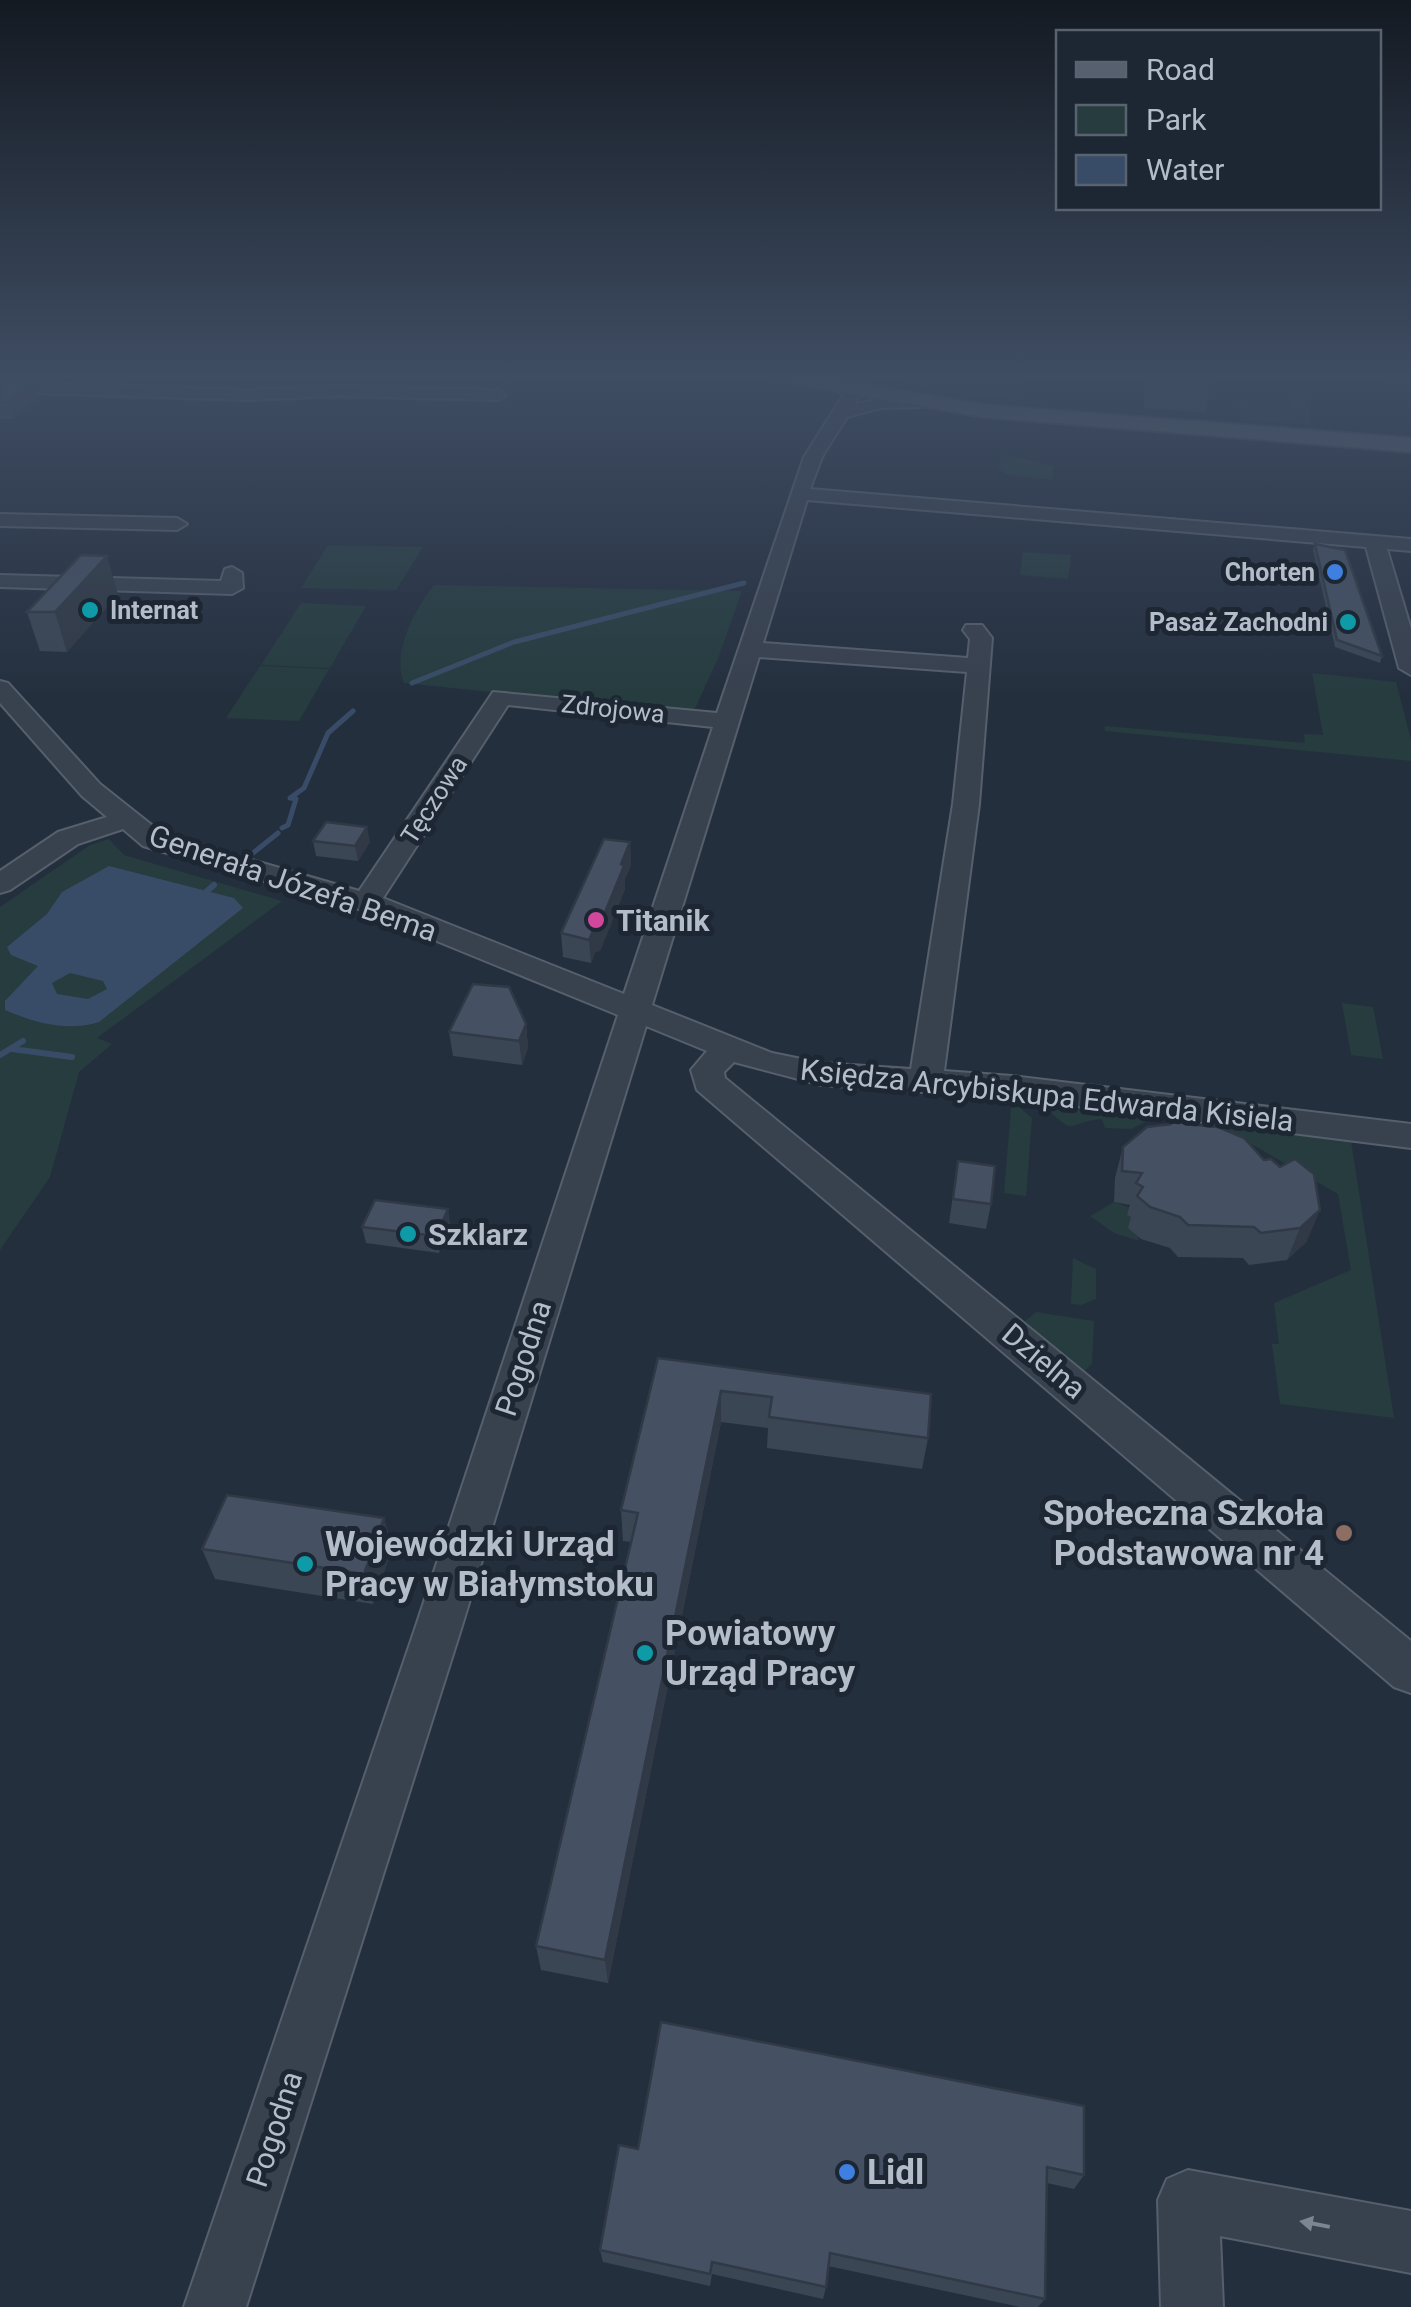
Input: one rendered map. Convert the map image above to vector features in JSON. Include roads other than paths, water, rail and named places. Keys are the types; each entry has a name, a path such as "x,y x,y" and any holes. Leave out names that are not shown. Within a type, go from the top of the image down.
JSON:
{"street":[{"name":"Pogodna","path":"216,2307 438,1629 804,482"},
{"path":"799,494 1411,545"},
{"path":"0,520 177,524"},
{"path":"1375,542 1411,668"},
{"path":"0,581 232,588 232,573"},
{"path":"926,1080 979,666 981,638 974,630"},
{"path":"750,649 979,666"},
{"name":"Generała Józefa Bema","path":"0,688 92,790 140,833 168,846 366,902 632,1012"},
{"name":"Zdrojowa","path":"501,697 726,721"},
{"name":"Tęczowa","path":"366,902 501,697"},
{"path":"0,884 68,838 124,820"},
{"name":"Księdza Arcybiskupa Edwarda Kisiela","path":"632,1012 792,1069 926,1080 1411,1136"},
{"name":"Dzielna","path":"729,1049 707,1070 708,1082 1411,1671"},
{"path":"1192,2307 1188,2200 1411,2242"}],"water":[{"path":"109,866 234,898 243,908 99,1022 64,1026 5,1010 5,1001 38,966 11,955 7,947 47,914 62,892","holes":["70,973 103,981 107,989 88,999 57,994 52,983"]}],"waterway":[{"path":"412,683 514,642 744,583 740,584"},
{"path":"282,828 288,825 296,799 290,798 304,788 328,733 353,711"},
{"path":"248,857 278,833"},
{"path":"207,891 214,885"},
{"path":"0,1055 23,1041"},
{"path":"12,1049 72,1057"}],"place":[{"name":"Chorten","path":"1335,572"},
{"name":"Internat","path":"90,610"},
{"name":"Pasaż Zachodni","path":"1348,622"},
{"name":"Titanik","path":"596,920"},
{"name":"Szklarz","path":"408,1234"},
{"name":"Społeczna Szkoła Podstawowa nr 4","path":"1344,1533"},
{"name":"Wojewódzki Urząd Pracy w Białymstoku","path":"305,1564"},
{"name":"Powiatowy Urząd Pracy","path":"645,1653"},
{"name":"Lidl","path":"847,2172"}]}
